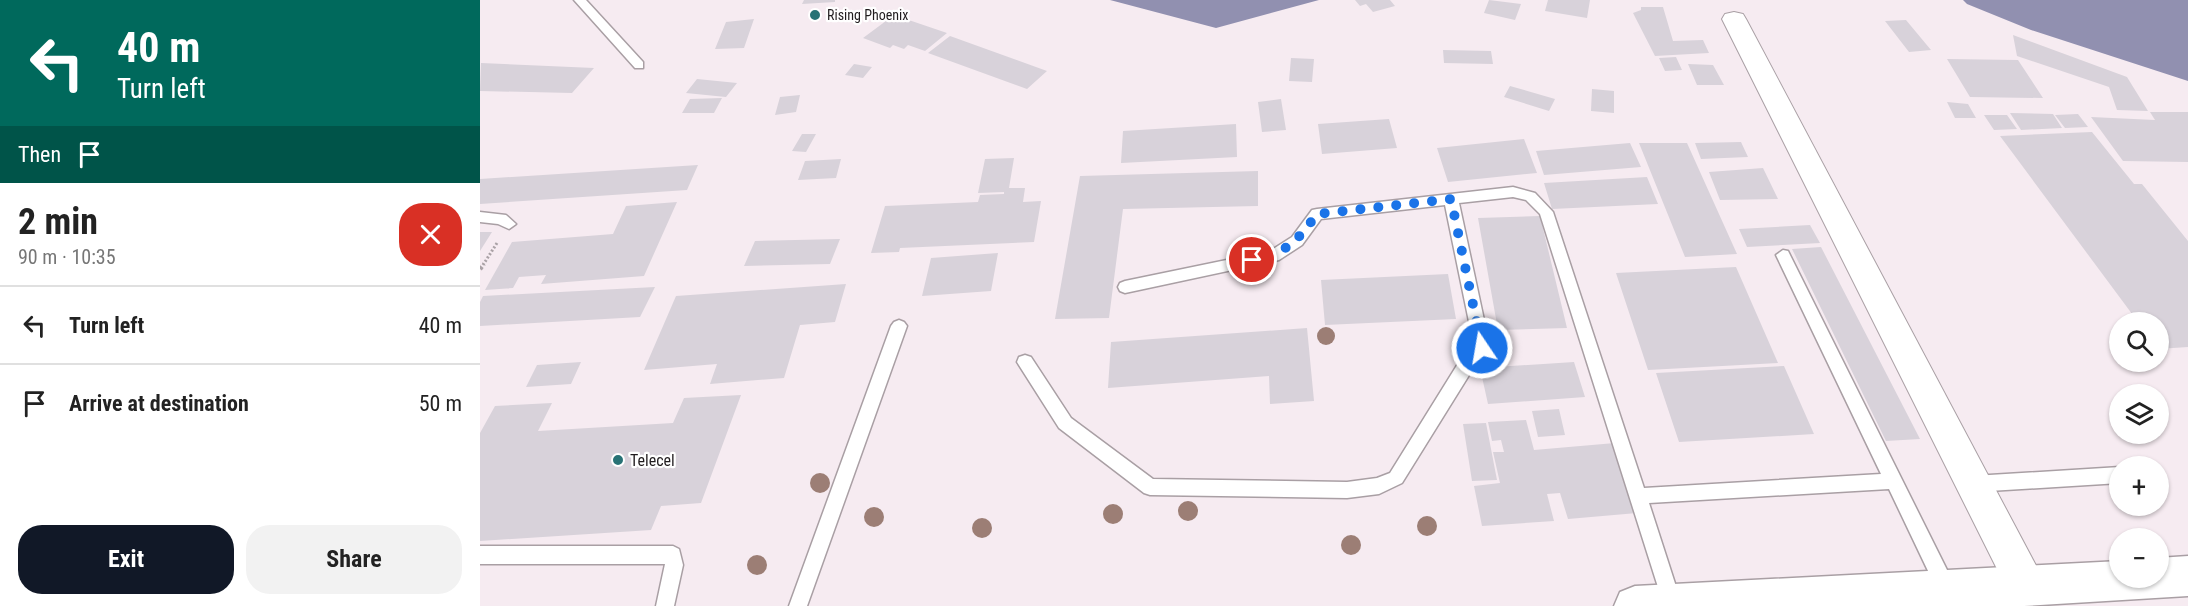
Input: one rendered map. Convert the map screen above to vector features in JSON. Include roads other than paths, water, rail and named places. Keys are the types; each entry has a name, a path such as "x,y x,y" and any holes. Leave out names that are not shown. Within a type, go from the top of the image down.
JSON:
{"main road":[{"path":"1654,605 1947,591 2188,576"}],"street":[{"path":"1734,19 2026,586"}],"lane":[{"path":"580,0 639,65"},
{"path":"1125,287 1274,255 1298,241 1317,214 1513,192 1530,196 1546,212 1638,496 1654,605"},
{"path":"1025,362 1065,423 1150,487 1347,490 1379,486 1396,478 1465,367 1482,348 1451,199"},
{"path":"480,217 501,219 509,224"},
{"path":"1783,255 1947,591"},
{"path":"798,606 899,326"},
{"path":"1974,484 2109,476"},
{"path":"1638,496 1892,481"},
{"path":"480,555 673,555 674,565 664,606"}],"water":[{"path":"1110,0 1319,0 1216,28"},
{"path":"1963,0 2188,0 2188,81 2031,30 1967,4"}],"place":[{"name":"Rising Phoenix","path":"815,15"},
{"name":"Telecel","path":"618,460"}]}
